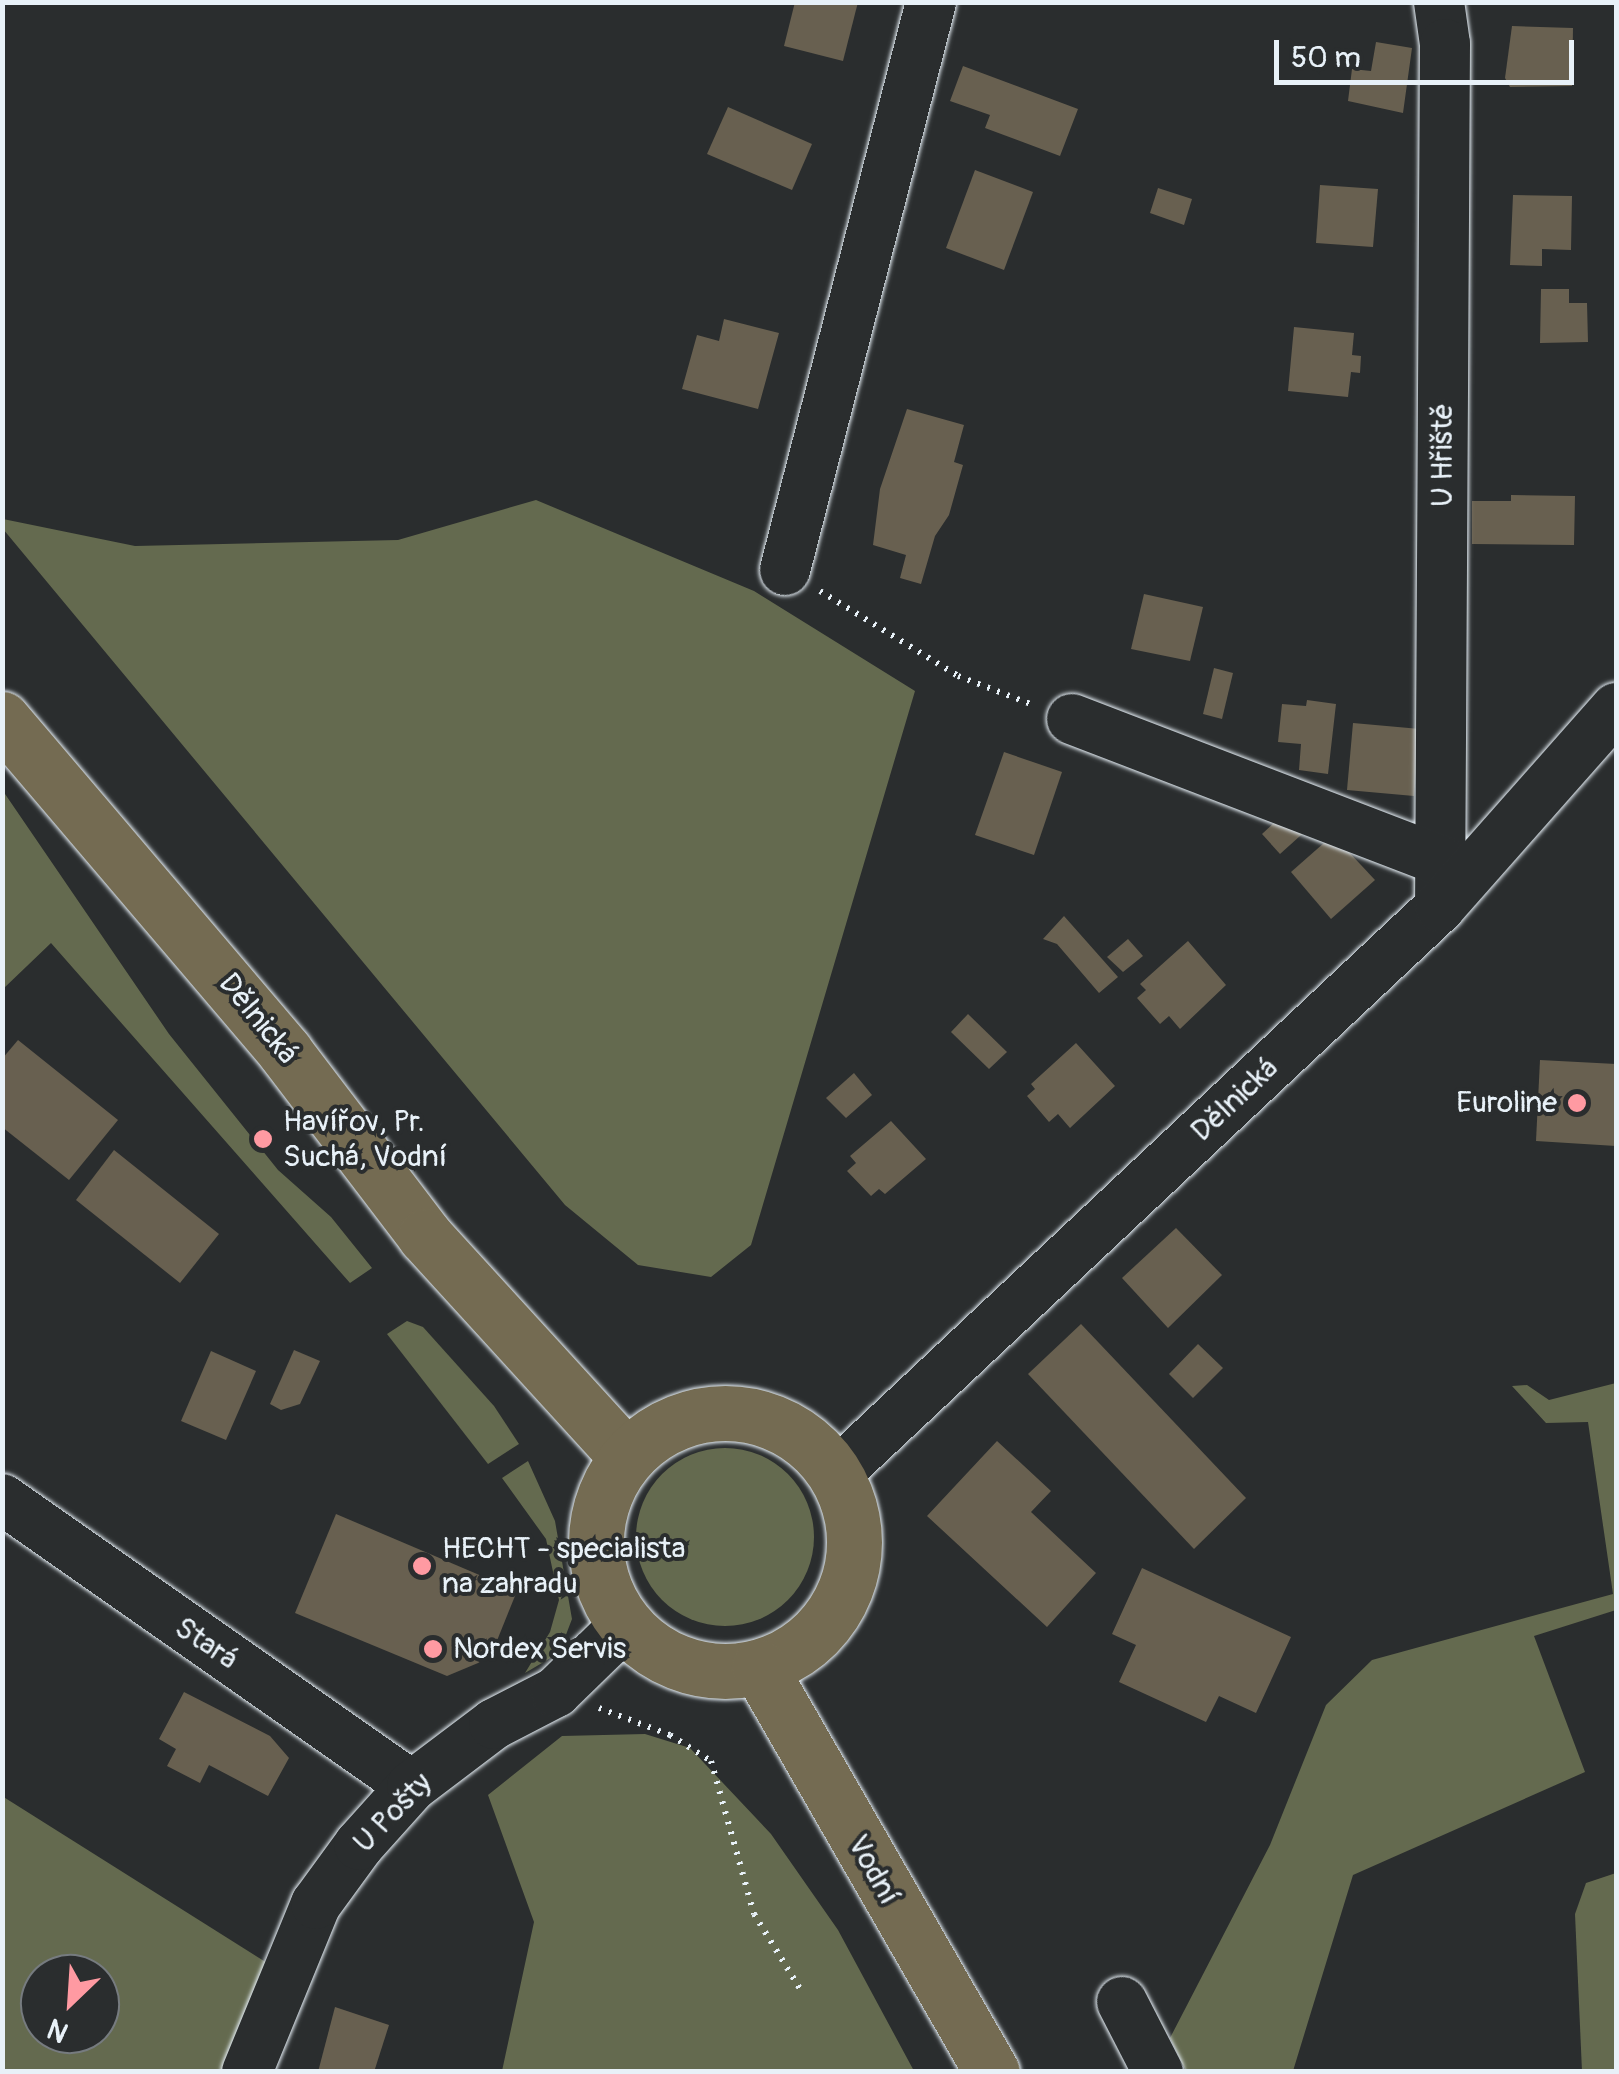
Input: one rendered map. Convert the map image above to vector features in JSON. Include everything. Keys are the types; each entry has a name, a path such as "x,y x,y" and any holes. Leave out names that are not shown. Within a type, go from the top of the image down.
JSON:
{"main road":[{"name":"Dělnická","path":"2,719 274,1037 425,1236 627,1457"},
{"path":"736,1414 797,1437 835,1475 853,1531 845,1590 811,1638 759,1666 722,1672 686,1666 626,1625 606,1594 596,1559 596,1522 607,1487 627,1457 658,1431 695,1416 736,1414"},
{"name":"Vodní","path":"759,1666 992,2072"}],"street":[{"path":"785,570 932,2"},
{"name":"U Hřiště","path":"1439,2 1445,44 1440,884"},
{"name":"Dělnická","path":"835,1475 1616,708"},
{"path":"1072,719 1440,884"},
{"name":"Stará","path":"2,1499 412,1786"},
{"name":"U Pošty","path":"247,2072 316,1904 412,1786 494,1724 556,1692 626,1625"},
{"path":"1122,2002 1158,2072"}],"path":[{"path":"785,570 958,676 1072,719"},
{"path":"556,1692 670,1735 711,1761 754,1914 802,1992"}],"green space":[{"path":"536,500 754,591 915,691 751,1245 711,1277 638,1265 565,1205 3,529 3,519 135,546 398,540"},
{"path":"3,791 169,1034 278,1170 331,1217 372,1268 350,1283 51,943 3,989"},
{"path":"407,1321 423,1327 494,1406 519,1444 488,1464 387,1334"},
{"path":"1616,1383 1616,1610 1534,1636 1585,1772 1353,1875 1293,2071 1186,2071 1170,2038 1270,1845 1326,1705 1372,1660 1613,1594 1588,1422 1546,1423 1512,1386 1527,1385 1549,1400"},
{"path":"725,1448 759,1455 788,1474 807,1503 814,1537 807,1571 788,1600 759,1619 725,1626 691,1619 662,1600 643,1571 636,1537 643,1503 662,1474 691,1455"},
{"path":"528,1461 555,1521 572,1619 559,1653 525,1673 550,1632 559,1600 546,1539 502,1478"},
{"path":"645,1734 690,1748 771,1834 838,1930 914,2071 502,2071 534,1922 488,1795 562,1736"},
{"path":"2,1796 283,1973 247,2071 3,2071"},
{"path":"1616,1873 1616,2071 1582,2071 1575,1914 1586,1883"}],"building":[{"path":"795,2 858,2 843,61 784,46"},
{"path":"1512,26 1573,28 1572,86 1510,87 1505,78"},
{"path":"1376,42 1412,48 1403,113 1348,101 1352,69 1371,71"},
{"path":"963,66 1078,109 1060,156 985,128 990,115 950,101"},
{"path":"728,107 812,144 792,190 707,154"},
{"path":"975,170 1033,192 1004,270 946,248"},
{"path":"1320,185 1378,189 1373,247 1316,243"},
{"path":"1158,188 1192,199 1184,225 1150,213"},
{"path":"1513,195 1572,196 1571,250 1542,249 1542,266 1510,265"},
{"path":"1541,289 1569,289 1569,303 1587,303 1588,342 1540,343"},
{"path":"724,319 779,333 758,409 682,389 697,335 719,341"},
{"path":"1294,327 1354,333 1352,355 1361,356 1360,373 1351,372 1348,397 1288,391"},
{"path":"907,409 964,425 954,462 963,465 949,515 935,536 921,584 900,578 906,555 873,545 880,489"},
{"path":"1511,495 1575,496 1574,545 1472,544 1472,501 1511,501"},
{"path":"1144,594 1203,607 1190,661 1131,649"},
{"path":"1214,668 1233,673 1222,719 1203,714"},
{"path":"1307,700 1336,704 1328,774 1299,770 1301,744 1278,742 1282,704 1306,706"},
{"path":"1353,723 1420,729 1414,796 1347,790"},
{"path":"1004,752 1062,772 1034,855 975,835"},
{"path":"1291,807 1310,827 1280,854 1262,834"},
{"path":"1333,835 1375,880 1331,919 1291,872"},
{"path":"1064,916 1118,977 1099,993 1057,944 1043,939"},
{"path":"1128,939 1143,956 1123,972 1107,957"},
{"path":"1188,941 1226,985 1180,1029 1169,1016 1160,1024 1137,998 1146,990 1140,984"},
{"path":"968,1014 1007,1052 989,1069 951,1032"},
{"path":"18,1040 118,1120 69,1180 2,1127 2,1059"},
{"path":"1076,1043 1115,1086 1070,1128 1058,1114 1049,1122 1027,1096 1035,1089 1031,1084"},
{"name":"Euroline","path":"1540,1060 1616,1064 1616,1146 1536,1141"},
{"path":"854,1073 872,1095 846,1118 826,1098"},
{"path":"891,1121 926,1159 885,1194 879,1189 871,1196 847,1171 856,1163 850,1156"},
{"path":"114,1150 219,1234 180,1283 76,1200"},
{"path":"1176,1228 1222,1275 1168,1328 1122,1278"},
{"path":"1081,1324 1246,1498 1194,1549 1028,1374"},
{"path":"1198,1344 1223,1368 1193,1398 1169,1374"},
{"path":"294,1350 320,1361 300,1404 281,1410 270,1404"},
{"path":"211,1351 256,1371 226,1440 181,1421"},
{"path":"997,1441 1051,1491 1031,1512 1096,1573 1047,1627 927,1516"},
{"path":"336,1514 517,1591 490,1658 447,1676 295,1613"},
{"path":"1142,1568 1291,1637 1256,1713 1219,1696 1206,1722 1119,1682 1136,1645 1112,1634"},
{"path":"184,1692 270,1736 289,1758 268,1796 209,1765 200,1783 167,1766 176,1749 159,1739"},
{"path":"335,2007 389,2025 374,2072 318,2072"}],"place":[{"name":"Euroline","path":"1577,1103"},
{"name":"Havířov, Pr. Suchá, Vodní","path":"263,1139"},
{"name":"HECHT - specialista na zahradu","path":"422,1566"},
{"name":"Nordex Servis","path":"433,1649"}]}
